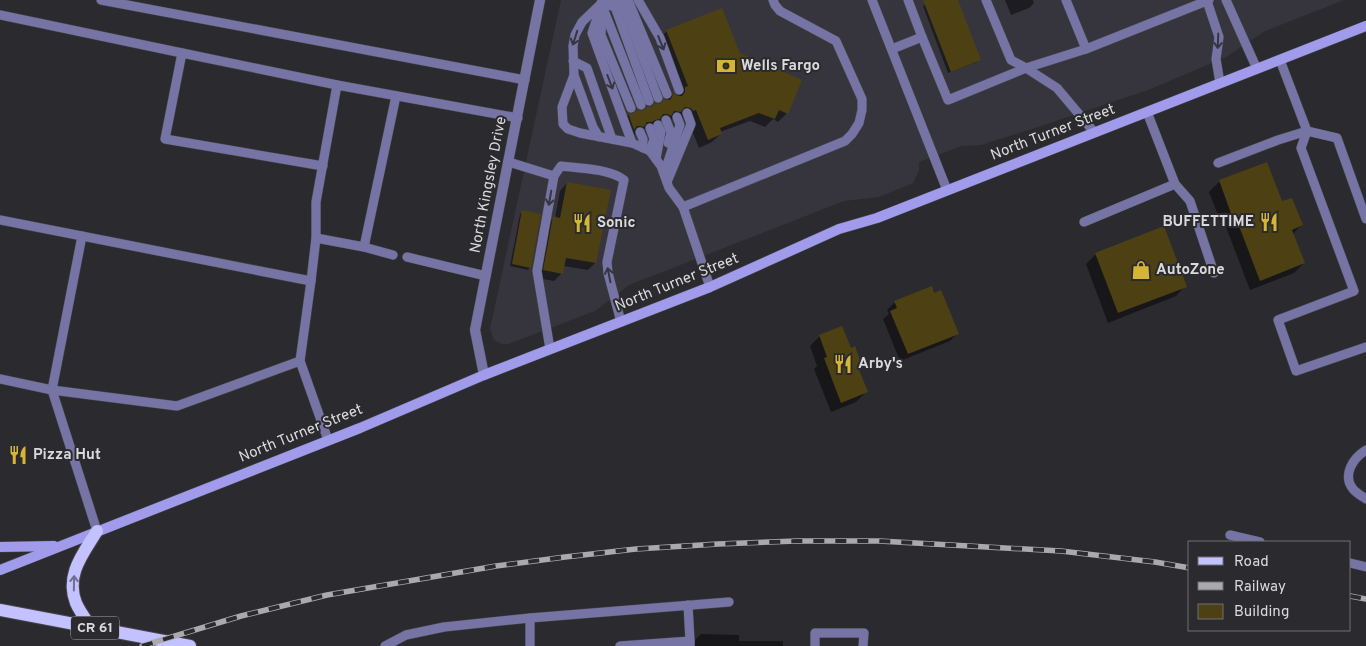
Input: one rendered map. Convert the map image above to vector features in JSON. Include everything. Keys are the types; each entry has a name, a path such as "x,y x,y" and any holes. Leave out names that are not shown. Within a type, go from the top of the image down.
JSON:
{"main road":[{"name":"North Turner Street","path":"0,570 328,440 484,375 710,287 839,229 876,218 1366,26"},
{"path":"91,627 76,603 73,583 76,564 98,531"},
{"path":"0,547 60,546"},
{"name":"CR 61","path":"0,610 190,646"}],"street":[{"name":"North Kingsley Drive","path":"484,375 475,330 540,0"}],"lane":[{"path":"101,0 525,80"},
{"path":"599,137 593,127 574,75 573,46 575,35 582,22 604,1 618,0"},
{"path":"628,0 667,94"},
{"path":"638,0 660,38 678,90"},
{"path":"683,207 844,141 852,134 859,123 862,99 836,41 780,11 773,0"},
{"path":"872,0 947,190"},
{"path":"908,0 948,100 1026,68 1086,49 1208,0 1219,37 1216,59 1220,83"},
{"path":"986,0 1011,60 1057,88 1094,132"},
{"path":"1066,0 1086,49"},
{"path":"1226,0 1257,69"},
{"path":"604,1 622,2 649,101 604,1"},
{"path":"604,1 601,35 631,108"},
{"path":"604,1 592,33 632,143"},
{"path":"0,15 337,85 518,118"},
{"path":"892,50 922,37"},
{"path":"182,53 165,139 323,166"},
{"path":"1280,60 1307,131 1301,148 1354,291 1278,320 1296,371 1366,347"},
{"path":"573,61 587,68 612,139"},
{"path":"574,75 562,107 563,124 568,129 580,133 632,143 646,149"},
{"path":"328,440 300,361 316,238 316,202 337,85"},
{"path":"364,247 396,96"},
{"path":"1147,112 1175,184 1190,201 1214,273"},
{"path":"662,170 691,124 687,113"},
{"path":"662,170 680,125 677,117"},
{"path":"646,149 654,139 658,124 661,132 662,170"},
{"path":"1218,163 1307,131 1337,138 1366,219"},
{"path":"640,132 646,149 662,170 669,188 683,207 710,287"},
{"path":"509,162 554,176"},
{"path":"550,349 537,271 554,176 561,166 610,172 619,175 624,180 607,262 608,273 621,322"},
{"path":"1084,222 1175,184"},
{"path":"0,220 311,280"},
{"path":"82,236 52,390 98,531"},
{"path":"316,238 364,247 393,255"},
{"path":"406,257 486,276"},
{"path":"0,380 52,390 177,406 300,361"},
{"path":"1366,450 1350,465 1348,478 1353,490 1366,499"},
{"path":"1230,535 1256,541"},
{"path":"1351,563 1366,567"},
{"path":"385,646 406,635 444,627 729,602"},
{"path":"620,646 690,644 688,605"},
{"path":"530,618 530,646"},
{"path":"815,646 815,633 864,633 864,646"}],"shaded area":[{"path":"561,0 1344,0 1265,31 1226,57 1148,90 981,145 962,146 919,162 919,170 913,183 879,197 844,201 629,285 595,311 508,344 502,344 494,340 490,329"}],"building":[{"path":"923,0 958,0 981,60 951,72"},
{"name":"Wells Fargo","path":"722,8 740,53 802,80 788,114 779,110 775,119 759,113 720,128 722,134 708,140 696,110 693,111 691,108 685,107 681,112 674,111 671,116 663,114 660,119 647,122 644,127 637,126 634,130 628,113 633,114 637,110 643,111 647,107 652,107 655,103 660,104 664,99 670,100 673,92 677,96 682,96 685,92 685,87 688,86 666,30"},
{"name":"BUFFETTIME","path":"1267,162 1282,201 1292,198 1303,225 1292,230 1305,263 1260,281 1236,218 1233,219 1219,180"},
{"name":"Sonic","path":"567,182 611,190 596,263 566,258 563,274 543,270 553,216 560,218"},
{"path":"522,210 541,214 531,268 512,264"},
{"name":"AutoZone","path":"1164,226 1187,287 1118,313 1095,253"},
{"path":"932,286 934,293 941,290 959,334 908,354 890,311 897,308 894,301"},
{"name":"Arby's","path":"842,326 851,348 855,346 861,363 857,365 868,392 841,403 824,358 827,357 819,335"}],"railway":[{"path":"142,646 241,616 327,595 496,566 636,549 797,541 879,541 1061,551 1188,568"},
{"path":"1351,596 1366,599"}],"place":[{"name":"Wells Fargo","path":"726,66"},
{"name":"BUFFETTIME","path":"1269,222"},
{"name":"Sonic","path":"582,223"},
{"name":"AutoZone","path":"1141,270"},
{"name":"Arby's","path":"843,364"},
{"name":"Pizza Hut","path":"18,455"}]}
